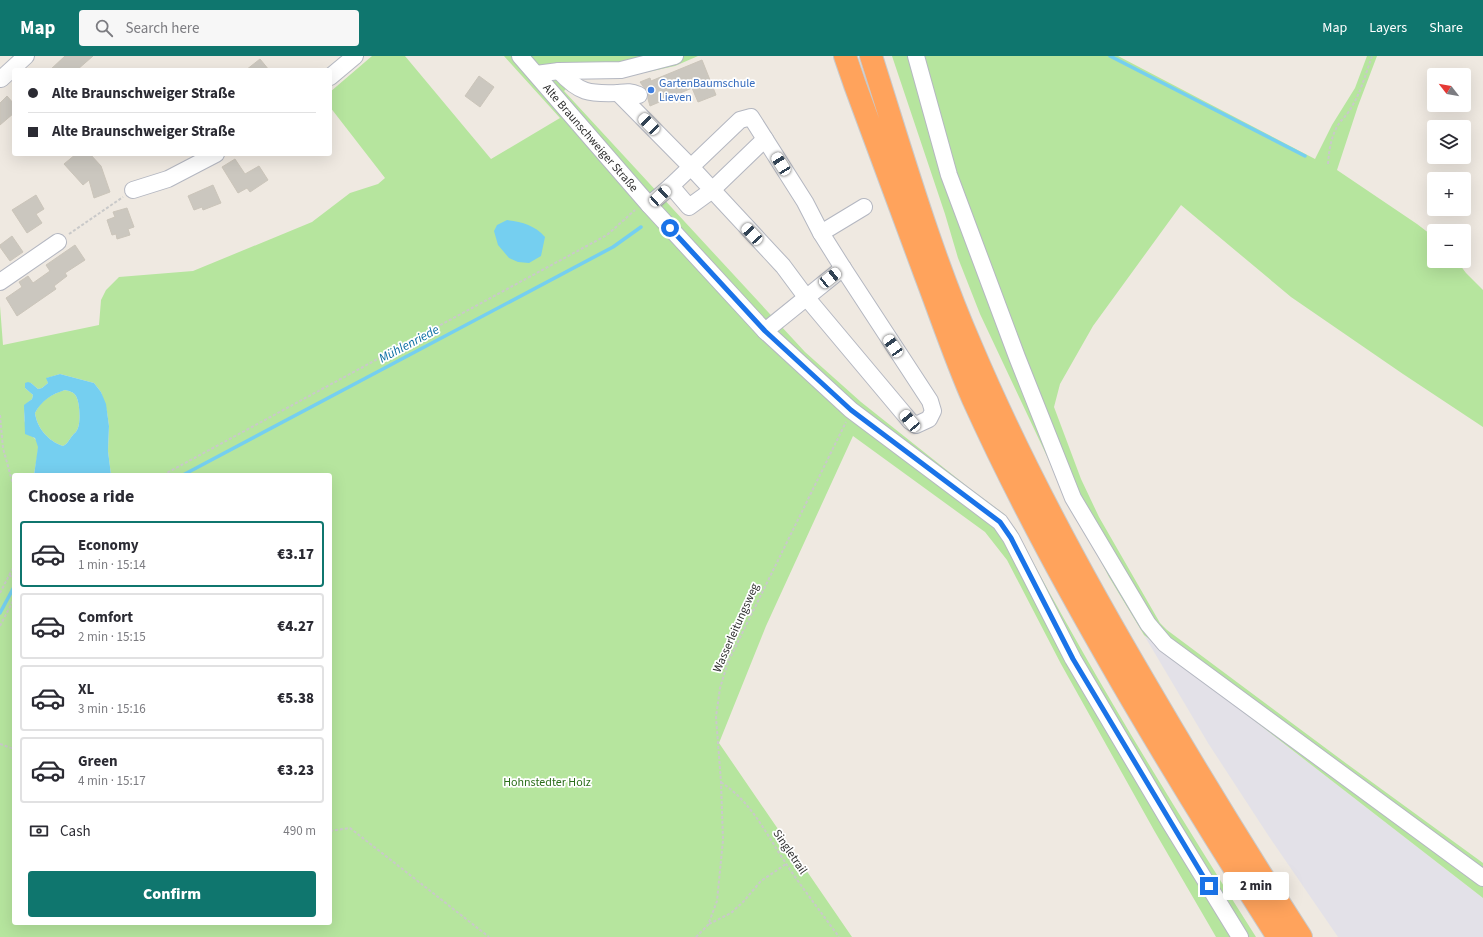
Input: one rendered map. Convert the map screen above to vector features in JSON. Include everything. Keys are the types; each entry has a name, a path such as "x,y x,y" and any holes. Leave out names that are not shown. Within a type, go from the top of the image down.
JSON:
{"highway":[{"path":"846,56 857,92 953,350 972,397 998,453 1056,567 1104,652 1182,785 1278,937"},
{"path":"871,56 936,261 971,347 1029,471 1073,558 1128,655 1252,861 1301,937"}],"street":[{"path":"13,68 26,56"},
{"path":"332,75 355,56"},
{"name":"Alte Braunschweiger Straße","path":"520,56 647,203 765,331 851,410 1000,522 1005,528 1073,659 1170,823 1240,937"},
{"path":"536,74 621,70 674,56"},
{"path":"916,56 949,175 1014,350 1073,498 1148,624 1165,644 1483,878"},
{"path":"1,79 12,69"},
{"path":"559,72 576,88 586,91 618,93 629,91 638,95"},
{"path":"618,93 691,167 711,191 783,266 806,297 910,421 916,425 929,419 933,412 930,401 843,268 821,233 805,202 751,117 740,120 691,167 671,186 647,203"},
{"path":"671,186 689,207 711,191 765,138"},
{"path":"133,190 168,179 212,156"},
{"path":"821,233 864,207"},
{"path":"0,282 58,242"},
{"path":"765,331 843,268"}],"path":[{"path":"1328,164 1333,134 1351,108 1372,56"},
{"path":"58,242 133,190"},
{"path":"166,473 607,235 647,203"},
{"name":"Wasserleitungsweg","path":"696,937 708,925 717,901 718,893 723,840 721,782 716,717 720,688 728,662 851,410"},
{"path":"0,415 3,448 12,483"},
{"path":"0,593 12,570"},
{"path":"0,626 12,603"},
{"path":"0,744 12,748"},
{"name":"Singletrail","path":"721,782 734,791 748,805 786,864 839,937"},
{"path":"332,830 350,828 489,937"},
{"path":"708,925 731,913 743,902 761,880 786,864"}],"shaded area":[{"path":"1144,635 1483,898 1483,937 1338,937 1268,835 1208,743"}],"green space":[{"name":"Hohnstedter Holz","path":"372,56 405,56 491,159 560,118 504,56 698,56 675,66 625,77 576,79 564,91 805,352 861,402 1004,514 1016,530 1072,634 1132,736 1256,937 1216,937 1155,832 1061,664 1007,560 985,532 853,436 766,626 719,743 852,937 0,937 0,306 3,345 99,325 101,300 106,290 119,277 193,271 312,222 350,193 378,184 385,178 332,110 332,90"},
{"path":"892,56 1118,56 1315,159 1332,125 1355,88 1367,56 1377,56 1358,106 1337,170 1427,232 1427,268 1462,268 1483,290 1483,427 1291,297 1181,205 1093,326 1060,384 1054,407 1081,479 1099,517 1160,623 1167,630 1347,764 1483,863 1483,898 1144,635 1109,577 1052,467 980,314 958,258 945,214"},
{"path":"65,390 76,396 79,408 79,418 76,431 63,446 53,441 44,433 38,424 35,413 40,404 47,398"}],"water":[{"path":"507,220 533,227 545,237 541,256 529,263 518,262 509,258 498,245 494,231 497,225"},
{"path":"60,374 94,383 101,392 106,404 109,426 108,451 111,473 34,473 38,447 35,438 25,434 24,405 32,399 33,395 25,388 25,383 31,383 38,389 42,388 48,383 46,378","holes":["65,390 76,396 79,408 78,427 72,437 63,446 53,441 44,433 38,424 35,413 47,398"]}],"building":[{"path":"65,56 93,56 79,68 52,68"},
{"path":"260,59 267,68 249,68"},
{"path":"702,60 716,95 698,102 692,88 650,106 648,93 640,82 650,78 651,81"},
{"path":"479,76 494,87 480,107 465,96"},
{"path":"7,96 12,102 12,115 0,125 0,103"},
{"path":"74,156 92,156 101,166 110,192 94,198 89,180 83,185 64,164"},
{"path":"235,159 245,174 259,166 268,180 250,192 247,188 238,193 222,167"},
{"path":"213,185 221,203 203,210 202,207 194,210 188,196"},
{"path":"36,195 44,209 36,214 42,223 27,233 12,210"},
{"path":"127,208 134,227 128,229 130,235 117,239 116,234 112,235 107,220 115,217 113,212"},
{"path":"12,236 23,252 10,261 0,245"},
{"path":"75,245 85,260 65,273 67,276 54,286 56,289 17,316 6,298 22,287 19,282 28,276 33,283 50,271 46,265"}],"waterway":[{"path":"1110,56 1305,156"},
{"name":"Mühlenriede","path":"187,473 613,247 641,227"},
{"path":"0,613 12,591"}],"place":[{"name":"GartenBaumschule Lieven","path":"651,90"}],"route":[{"path":"670,228 765,331 851,410 1000,522 1005,528 1073,659 1209,886"}]}
